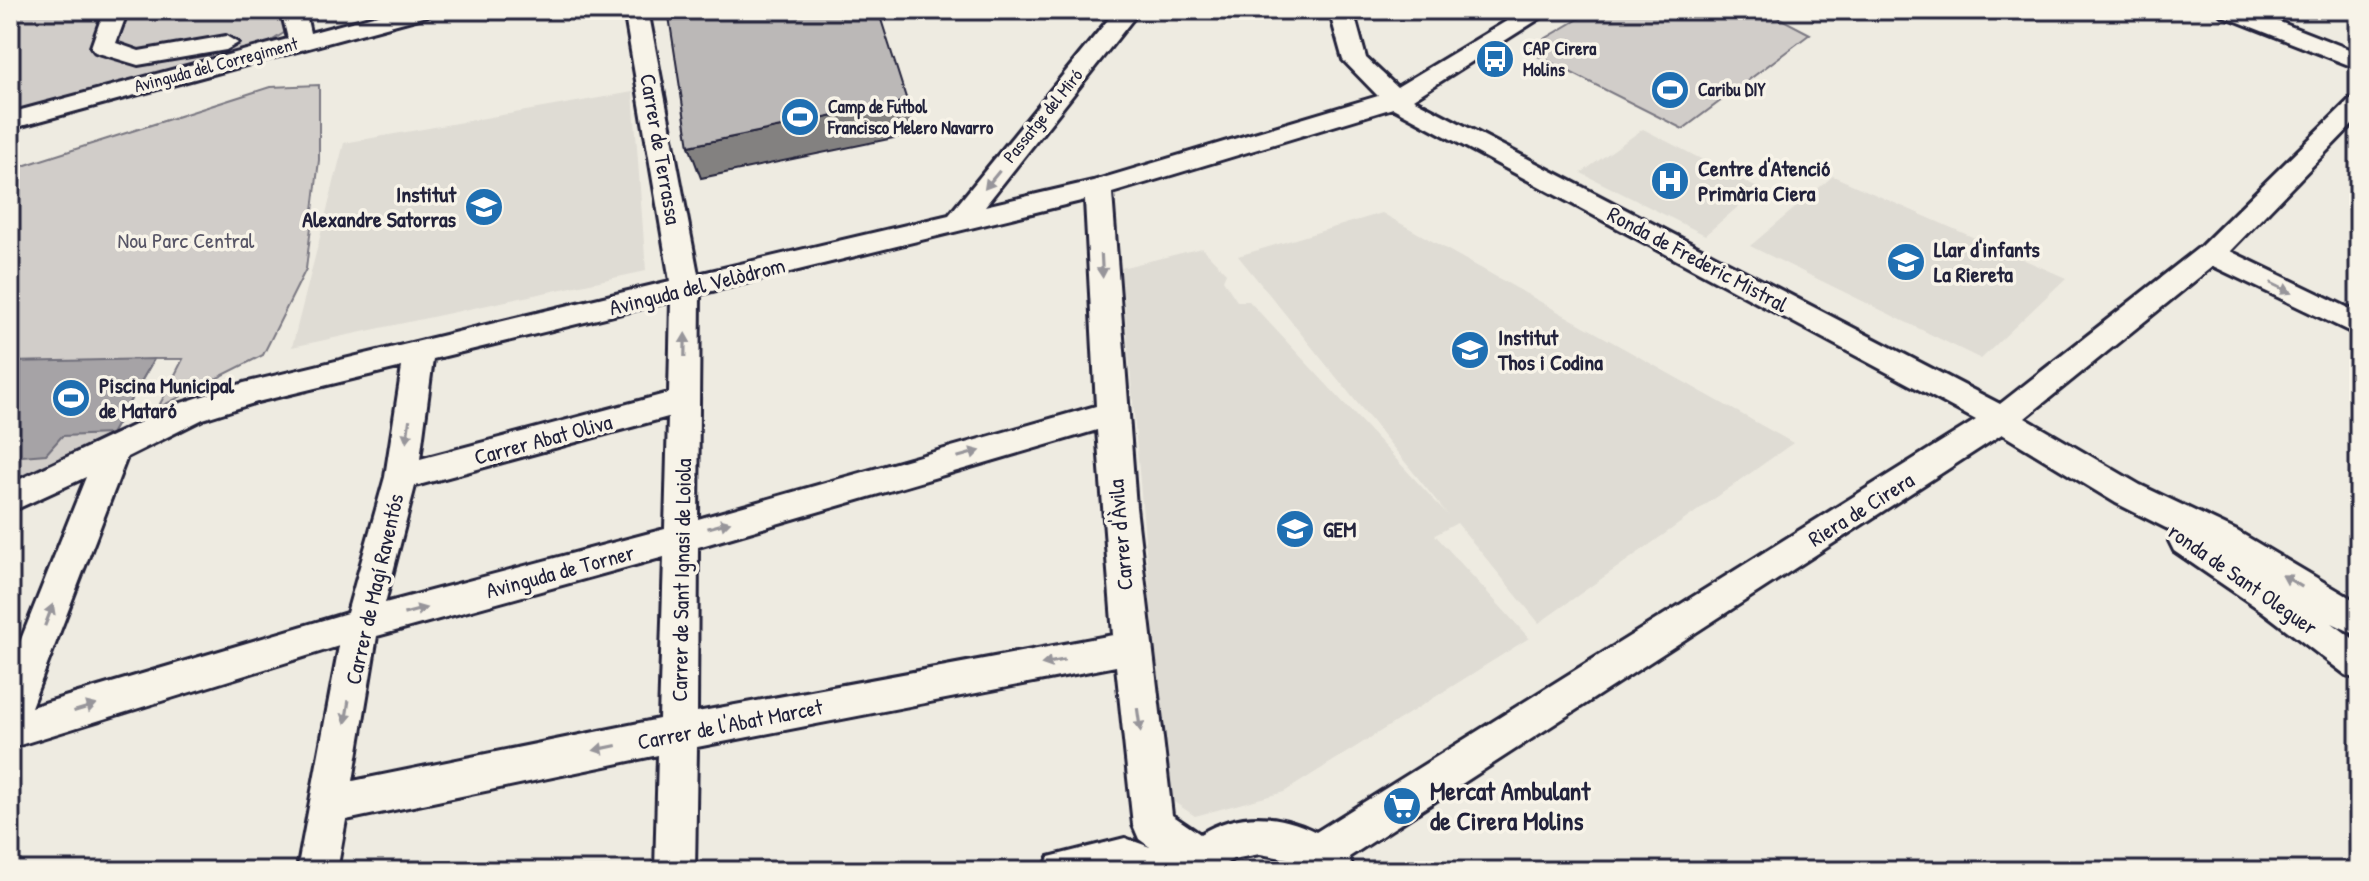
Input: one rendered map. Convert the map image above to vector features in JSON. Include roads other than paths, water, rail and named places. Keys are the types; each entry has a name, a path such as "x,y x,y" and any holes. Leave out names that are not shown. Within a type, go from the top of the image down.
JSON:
{"street":[{"path":"116,10 103,47 138,58"},
{"path":"293,10 301,43"},
{"path":"325,10 331,35"},
{"name":"Avinguda del Corregiment","path":"10,121 422,10"},
{"name":"Carrer de Terrassa","path":"636,10 686,289"},
{"name":"Passatge del Miró","path":"958,222 1128,10"},
{"name":"Ronda de Frederic Mistral","path":"1341,10 1355,60 1395,99 2002,419"},
{"path":"2229,10 2359,62"},
{"name":"Avinguda del Velòdrom","path":"10,499 192,411 242,395 1098,188 1395,99 1538,11"},
{"path":"10,104 138,58 249,39"},
{"name":"Riera de Cirera","path":"1326,862 2002,419 2211,253 2355,115"},
{"name":"Carrer d'Àvila","path":"1098,188 1110,414 1130,648 1153,825 1182,866"},
{"path":"2211,253 2359,326"},
{"name":"Carrer de Sant Ignasi de Loiola","path":"675,871 686,289"},
{"name":"Carrer de Magí Raventós","path":"317,871 332,804 361,626 401,477 419,354"},
{"name":"Carrer Abat Oliva","path":"401,477 684,401"},
{"name":"Avinguda de Torner","path":"10,731 361,626 1110,414"},
{"path":"2002,419 2128,494 2225,541 2359,621"},
{"path":"10,714 114,448"},
{"name":"ronda de Sant Oleguer","path":"2128,494 2184,540 2274,600 2359,664"},
{"name":"Carrer de l'Abat Marcet","path":"332,804 678,733 1130,648"},
{"path":"1063,871 1125,858 1182,866 1232,839 1270,834 1295,841 1326,862"}],"place":[{"name":"CAP Cirera Molins","path":"1495,59"},
{"name":"Caribu DIY","path":"1670,90"},
{"name":"Camp de Futbol Francisco Melero Navarro","path":"800,117"},
{"name":"Centre d'Atenció Primària Ciera","path":"1670,181"},
{"name":"Institut Alexandre Satorras","path":"484,207"},
{"name":"Llar d'infants La Riereta","path":"1906,262"},
{"name":"Institut Thos i Codina","path":"1470,350"},
{"name":"Piscina Municipal de Mataró","path":"71,398"},
{"name":"GEM","path":"1295,529"},
{"name":"Mercat Ambulant de Cirera Molins","path":"1402,806"}],"park label":[{"name":"Nou Parc Central","path":"186,240"}]}
